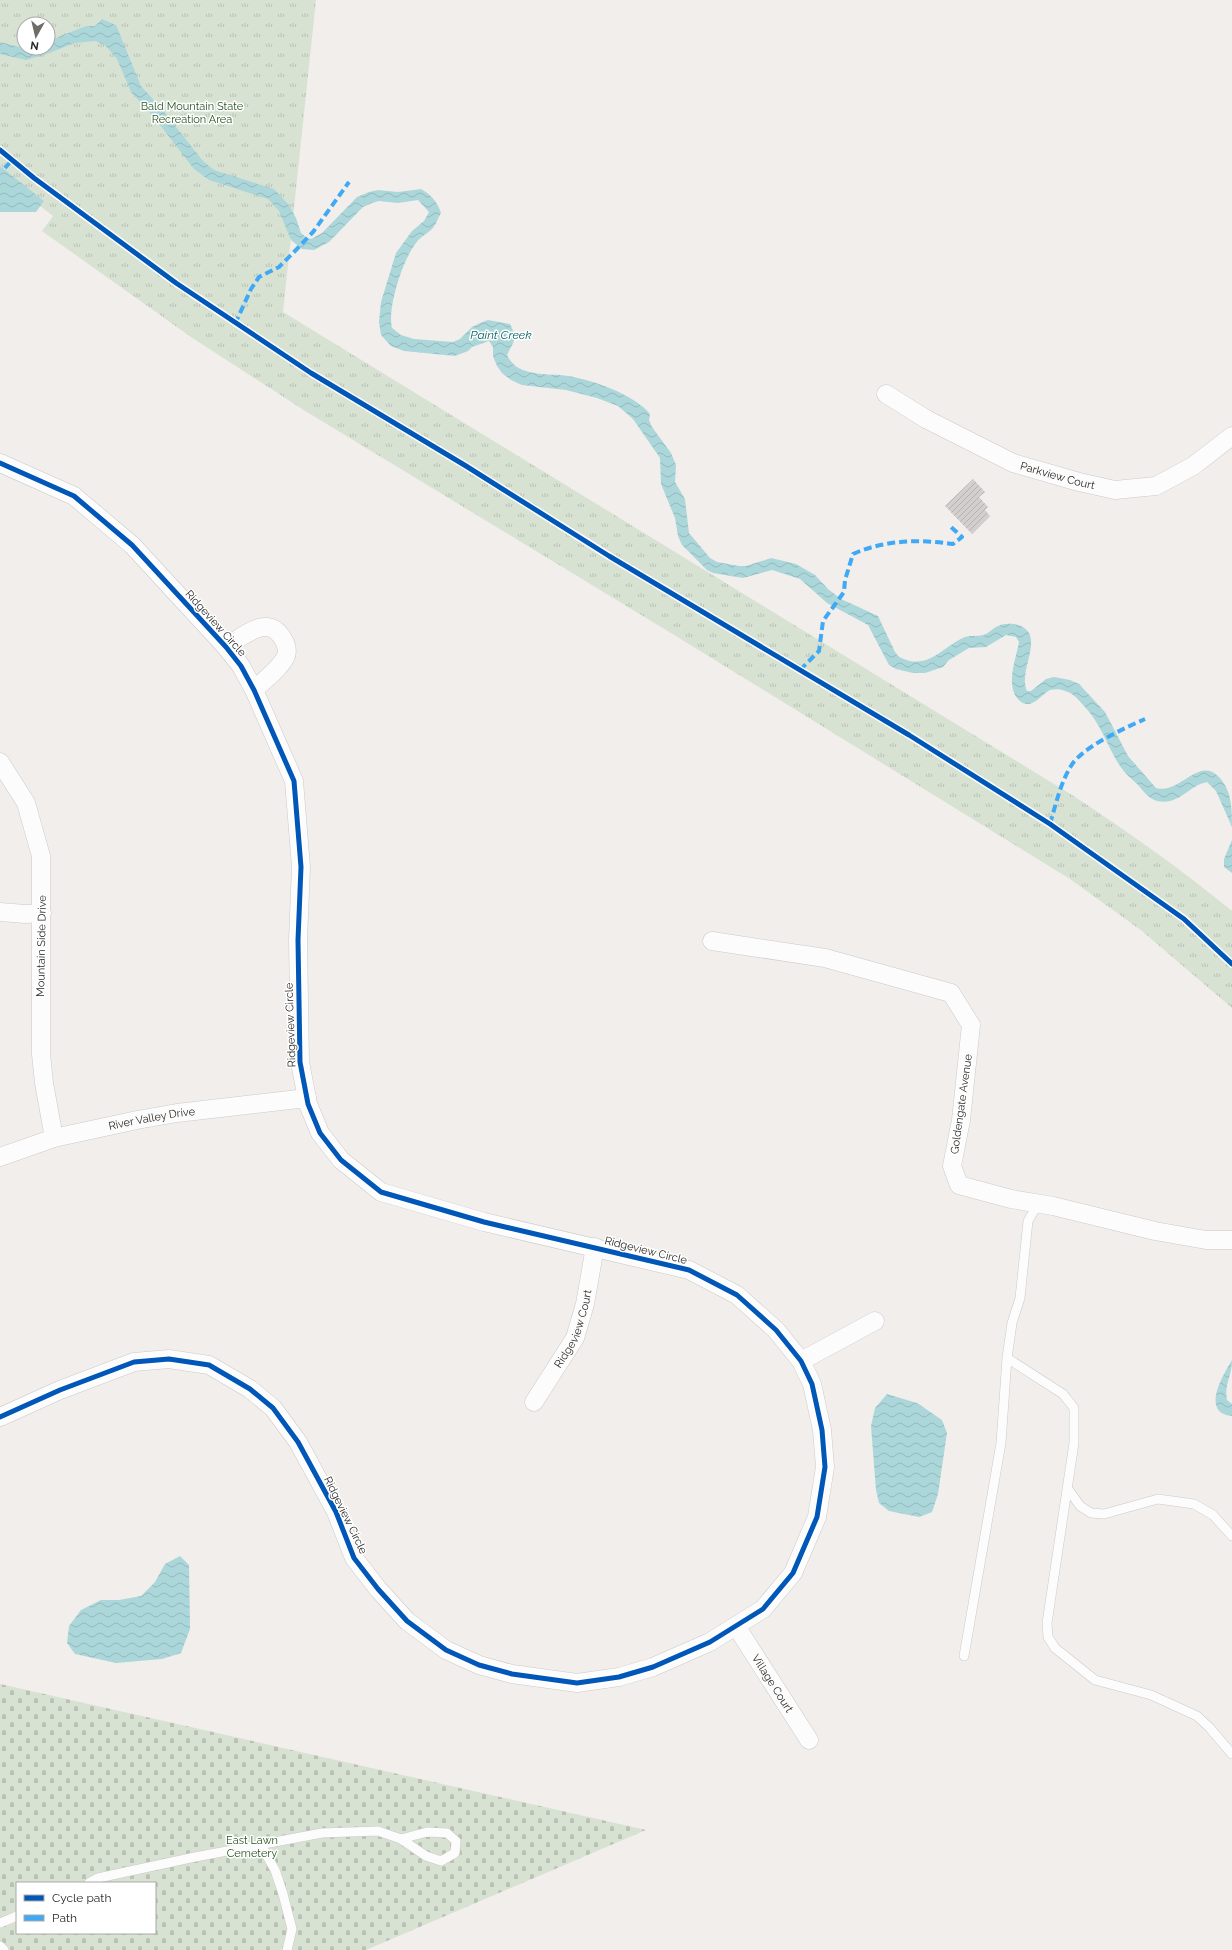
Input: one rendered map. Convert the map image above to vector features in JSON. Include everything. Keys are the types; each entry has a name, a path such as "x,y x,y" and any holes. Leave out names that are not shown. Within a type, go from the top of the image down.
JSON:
{"street":[{"name":"Parkview Court","path":"886,394 926,419 1013,463 1079,482 1115,490 1156,486 1193,466 1232,436"},
{"name":"Ridgeview Circle","path":"0,463 74,496 132,545 226,647 241,666 254,690 294,781 302,867 298,940 300,1062 307,1098 320,1133 336,1154 381,1192 484,1222 689,1270 737,1295 776,1330 801,1361 812,1384 822,1430 825,1466 817,1517 793,1573 763,1609 710,1642 653,1667 619,1677 577,1683 512,1674 479,1665 446,1650 407,1621 378,1589 354,1558 332,1506 298,1442 273,1408 250,1389 209,1366 169,1359 134,1362 60,1390 0,1417"},
{"name":"Ridgeview Circle","path":"226,647 255,628 269,627 280,633 286,644 286,656 278,668 254,690"},
{"name":"Mountain Side Drive","path":"0,762 26,803 41,856 41,1054 44,1084 54,1138"},
{"path":"0,912 25,914 42,913"},
{"name":"Goldengate Avenue","path":"712,941 825,958 951,993 971,1025 961,1120 952,1166 958,1185 1011,1199 1169,1233 1206,1240 1232,1240"},
{"name":"River Valley Drive","path":"0,1157 54,1138 137,1120 177,1113 307,1098"},
{"name":"Ridgeview Court","path":"534,1402 574,1338 585,1304 595,1247"},
{"path":"801,1361 875,1321"},
{"name":"Village Court","path":"736,1626 809,1740"}],"lane":[{"path":"964,1656 1001,1443 1007,1358 1012,1323 1020,1298 1028,1221 1038,1204"},
{"path":"1007,1358 1063,1394 1074,1408 1074,1443 1047,1623 1048,1637 1056,1648 1095,1680 1151,1695 1197,1716 1209,1727 1232,1754"},
{"path":"1068,1489 1080,1506 1091,1513 1104,1514 1158,1499 1194,1504 1213,1515 1232,1536"},
{"path":"91,1882 98,1878 195,1857 322,1833 378,1832 401,1839 426,1856 441,1861 455,1852 456,1841 447,1833 427,1832 401,1839"},
{"path":"261,1845 275,1870 292,1929 287,1950"},
{"path":"0,1923 16,1916"},
{"path":"0,1946 4,1950"}],"green space":[{"name":"Bald Mountain State Recreation Area","path":"0,0 316,0 283,312 1072,795 1173,865 1232,911 1232,1008 1142,931 1070,879 684,641 302,409 191,337 42,231 53,216 0,175"},
{"name":"East Lawn Cemetery","path":"0,1684 646,1830 366,1950 0,1950"}],"water":[{"name":"Paint Creek","path":"102,19 116,25 141,86 161,108 203,161 214,170 274,189 289,205 296,218 301,233 307,238 311,239 322,233 357,197 369,192 378,190 398,192 421,189 431,196 438,205 441,213 430,231 418,241 411,250 406,260 394,297 391,319 392,328 401,335 414,339 453,342 460,339 472,327 488,320 510,324 514,333 514,340 507,355 518,368 534,373 568,376 589,381 612,389 634,400 650,414 649,420 652,427 671,453 676,465 675,482 685,499 689,533 710,558 717,562 739,566 746,566 771,558 796,564 815,575 828,589 841,599 878,616 895,652 901,658 910,661 925,660 939,654 958,640 965,637 983,635 1000,625 1014,624 1023,627 1029,633 1031,639 1030,654 1025,677 1027,691 1031,691 1046,679 1054,677 1070,680 1079,684 1105,712 1128,756 1156,788 1164,789 1173,786 1196,773 1211,771 1223,781 1229,793 1232,827 1216,791 1207,782 1195,787 1172,801 1157,801 1144,792 1125,773 1095,720 1080,701 1071,693 1056,689 1050,690 1031,704 1026,704 1017,698 1012,686 1013,671 1019,642 1016,637 1006,635 986,647 969,648 949,660 943,667 925,673 913,673 896,669 889,665 868,625 827,603 800,579 772,570 743,578 713,573 707,570 682,545 678,536 675,518 661,484 660,458 633,419 618,406 597,398 566,390 522,385 511,380 502,373 497,366 493,356 493,347 489,341 472,347 468,351 455,356 404,351 391,346 381,335 379,322 381,302 396,253 412,231 424,221 429,212 418,200 398,203 379,201 372,203 363,207 329,242 314,250 302,249 291,240 279,211 268,199 209,180 194,169 153,116 131,92 117,59 105,45 95,41 75,43 56,50 56,38 86,26 95,26"},
{"name":"Paint Creek","path":"0,42 16,46 16,56 40,56 26,60 0,54"},
{"path":"0,166 44,201 36,212 0,212"},
{"path":"1232,840 1232,873 1224,867 1224,859"},
{"path":"1232,1360 1226,1394 1227,1400 1232,1404 1232,1416 1222,1413 1217,1408 1216,1401 1220,1384"},
{"path":"887,1394 917,1403 942,1420 947,1433 938,1494 932,1512 919,1517 889,1511 879,1503 876,1490 871,1426 875,1408"},
{"path":"180,1556 189,1565 190,1629 181,1653 162,1659 116,1663 75,1654 67,1643 69,1626 81,1610 101,1600 119,1600 141,1596 155,1582 165,1564"}],"building":[{"path":"973,479 985,492 979,497 988,507 985,510 990,516 972,534 945,506"}],"marked path":[{"path":"5,168 12,160"},
{"path":"235,324 251,289 259,277 279,267 313,232 349,182"},
{"path":"800,670 819,651 823,621 844,592 845,580 853,554 865,549 890,543 928,541 953,544 962,537 951,527"},
{"path":"1050,824 1064,780 1071,766 1077,759 1094,745 1145,719"}],"cycle path":[{"path":"0,150 34,178 176,283 311,373 466,466 609,556 909,735 1050,824 1184,919 1232,964"},
{"path":"0,463 74,496 132,545 226,647 241,666 254,690 294,781 301,867 298,940 300,1062 308,1104 320,1133 341,1160 381,1192 484,1222 689,1270 737,1295 776,1330 801,1361 812,1384 822,1430 825,1467 817,1517 793,1573 763,1609 710,1642 653,1667 619,1677 577,1683 512,1674 479,1665 446,1650 407,1621 378,1589 354,1558 336,1512 298,1442 273,1408 250,1389 209,1365 169,1359 134,1362 60,1390 0,1417"}]}
